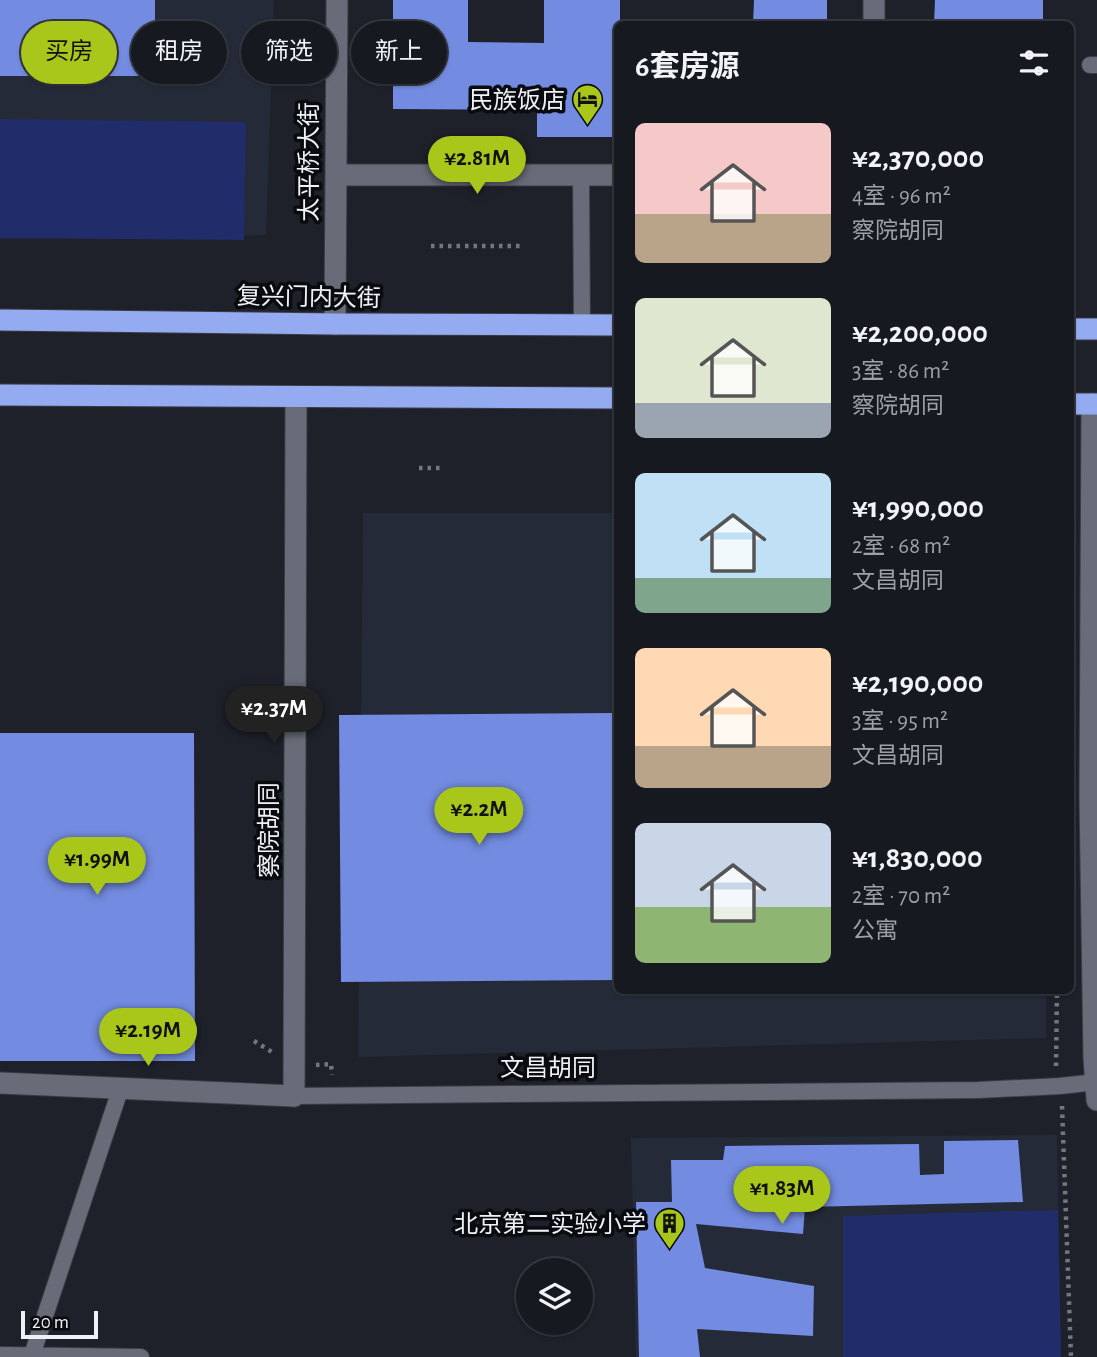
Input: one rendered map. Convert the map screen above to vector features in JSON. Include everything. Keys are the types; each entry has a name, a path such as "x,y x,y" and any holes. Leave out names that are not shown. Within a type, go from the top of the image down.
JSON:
{"highway":[{"name":"复兴门内大街","path":"0,320 614,325"},
{"path":"1074,329 1097,329"},
{"path":"0,395 614,398"}],"street":[{"name":"太平桥大街","path":"335,324 337,0"},
{"path":"874,0 874,21"},
{"path":"336,175 614,175"},
{"name":"察院胡同","path":"294,1096 296,398"},
{"path":"1087,404 1090,797 1096,1088"},
{"name":"文昌胡同","path":"0,1083 294,1096"}],"lane":[{"path":"581,175 582,325"},
{"name":"文昌胡同","path":"294,1096 978,1090 1060,1086 1096,1088"},
{"path":"32,1355 121,1087"},
{"path":"0,1355 141,1357"}],"path":[{"path":"431,246 522,246"},
{"path":"419,468 443,468"},
{"path":"1057,994 1057,1065"},
{"path":"1062,1105 1071,1357"}],"shaded area":[{"path":"0,0 274,0 273,21 241,21 241,84 271,84 266,235 0,239"},
{"path":"0,119 246,122 244,240 0,238"},
{"path":"363,513 614,513 614,994 1046,994 1046,1038 358,1057"},
{"path":"1057,1135 1061,1357 636,1357 631,1138"},
{"path":"1058,1210 1061,1357 843,1357 843,1216"}],"building":[{"path":"0,0 155,0 155,21 131,21 131,76 117,76 117,21 21,21 21,76 0,76"},
{"name":"民族饭店","path":"393,0 468,0 468,42 544,43 544,0 620,0 620,21 614,21 614,137 537,137 537,110 393,109 393,84 447,84 447,21 393,21"},
{"path":"754,0 827,0 827,21 753,21"},
{"path":"935,0 1043,0 1043,21 934,21"},
{"path":"614,713 614,980 341,982 339,715"},
{"path":"0,733 194,733 195,1061 0,1061"},
{"name":"北京第二实验小学","path":"1018,1140 1023,1202 805,1207 803,1234 696,1224 705,1268 814,1286 813,1336 697,1329 700,1357 639,1357 636,1202 672,1202 671,1160 723,1160 725,1146 919,1144 920,1175 944,1174 944,1141"}],"place":[{"name":"民族饭店","path":"588,127"},
{"name":"北京第二实验小学","path":"669,1251"}]}
